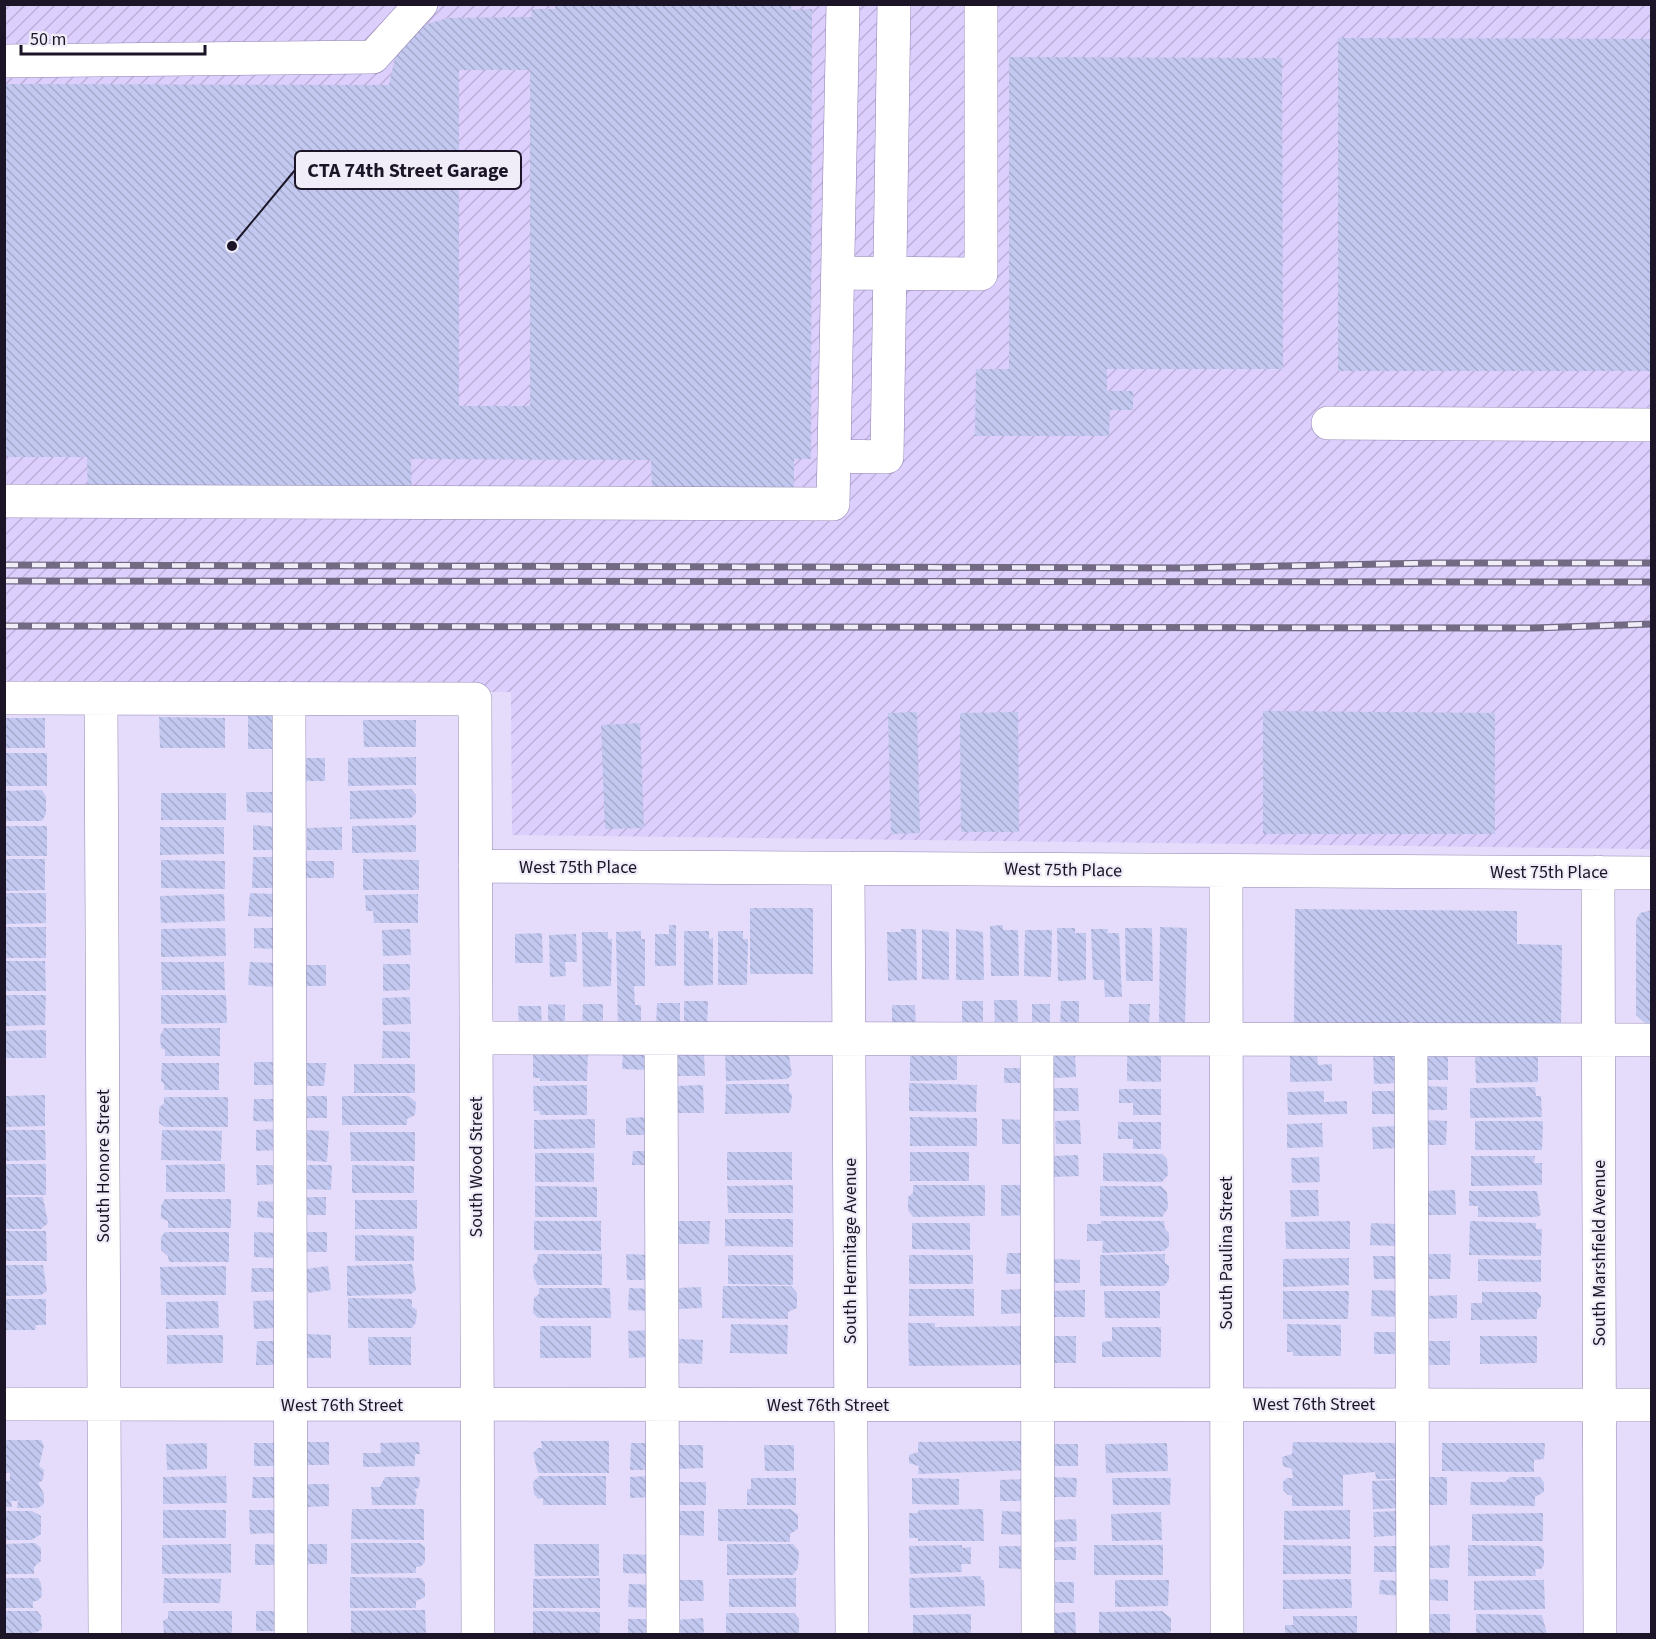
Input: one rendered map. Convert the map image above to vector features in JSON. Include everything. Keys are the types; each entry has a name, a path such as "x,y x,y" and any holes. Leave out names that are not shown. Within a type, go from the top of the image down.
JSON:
{"street":[{"path":"4,60 373,57 421,4"},
{"path":"4,501 833,504 843,4"},
{"path":"834,456 886,457 894,4"},
{"path":"838,273 981,274 981,4"},
{"path":"1328,423 1652,425"},
{"path":"4,698 289,699 291,1635"},
{"name":"South Honore Street","path":"101,699 105,1635"},
{"name":"South Wood Street","path":"289,699 475,699 478,1635"},
{"name":"West 75th Place","path":"476,866 1652,873"},
{"name":"South Hermitage Avenue","path":"848,868 852,1635"},
{"name":"South Paulina Street","path":"1226,872 1227,1635"},
{"name":"South Marshfield Avenue","path":"1598,872 1600,1635"},
{"path":"476,1038 1652,1040"},
{"path":"661,1039 663,1635"},
{"path":"1037,1039 1038,1635"},
{"path":"1411,1039 1413,1635"},
{"name":"West 76th Street","path":"4,1404 1652,1405"}],"shaded area":[{"path":"4,5 1651,5 1651,849 512,835 511,692 5,693"}],"building":[{"path":"555,4 791,4 791,10 812,9 811,459 794,459 794,489 652,490 651,460 411,459 412,499 88,498 87,457 4,457 4,84 389,85 396,53 418,29 427,24 448,18 531,17 532,9 555,9","holes":["459,70 530,70 530,406 459,406"]},
{"path":"1338,38 1652,39 1652,371 1338,371"},
{"path":"1009,57 1282,58 1283,369 1107,369 1107,391 1133,391 1133,410 1110,410 1109,436 975,436 976,369 1009,369"},
{"path":"1263,711 1495,713 1495,834 1263,834"},
{"path":"917,712 920,833 891,834 888,713"},
{"path":"1018,712 1019,832 961,832 960,713"},
{"path":"248,716 275,716 274,749 248,749"},
{"path":"159,717 225,718 225,748 160,748"},
{"path":"4,718 45,718 45,748 4,748"},
{"path":"363,720 416,720 416,747 364,747"},
{"path":"640,723 644,828 605,829 601,725"},
{"path":"4,753 47,753 47,786 4,786"},
{"path":"416,757 416,785 348,786 348,758"},
{"path":"302,758 325,758 325,781 302,781"},
{"path":"411,789 416,795 416,813 411,818 350,819 350,791"},
{"path":"42,790 46,797 46,814 42,821 4,821 4,791"},
{"path":"246,792 275,792 275,813 247,812"},
{"path":"161,793 226,793 226,820 161,820"},
{"path":"253,825 276,827 276,850 253,850"},
{"path":"416,825 416,852 352,853 352,826"},
{"path":"4,826 47,826 47,856 4,856"},
{"path":"160,827 224,827 224,854 160,855"},
{"path":"342,827 342,850 307,850 307,828"},
{"path":"253,857 277,857 276,888 252,888"},
{"path":"4,859 45,859 45,890 4,891"},
{"path":"363,859 419,860 419,890 363,890"},
{"path":"161,860 225,861 225,889 161,888"},
{"path":"306,861 334,861 334,878 306,878"},
{"path":"4,893 46,893 46,923 4,924"},
{"path":"250,893 274,894 273,917 248,916"},
{"path":"224,894 225,921 161,923 160,896"},
{"path":"418,894 418,923 374,923 373,911 366,911 365,895"},
{"path":"750,908 813,908 813,974 750,974"},
{"path":"1295,909 1517,911 1517,944 1562,945 1561,1027 1294,1025"},
{"path":"1652,910 1652,1029 1636,1015 1636,920 1640,913"},
{"path":"669,925 676,925 676,966 655,966 655,934 669,934"},
{"path":"1003,925 1003,930 1018,930 1019,976 991,976 990,926"},
{"path":"4,927 46,927 46,958 4,958"},
{"path":"1160,927 1187,928 1185,1028 1159,1027"},
{"path":"225,928 226,956 161,957 161,929"},
{"path":"254,928 278,928 277,949 254,948"},
{"path":"1057,928 1075,928 1075,933 1086,933 1086,980 1058,981"},
{"path":"1125,928 1152,928 1153,981 1126,981"},
{"path":"410,929 411,955 383,956 382,930"},
{"path":"901,929 916,929 917,980 888,981 887,932 901,932"},
{"path":"922,929 949,932 949,980 922,979"},
{"path":"956,929 983,932 984,980 956,980"},
{"path":"1091,929 1108,929 1107,933 1119,933 1122,997 1105,997 1104,980 1093,980"},
{"path":"1025,930 1052,930 1051,977 1024,976"},
{"path":"641,931 641,939 645,939 645,986 634,986 635,1005 641,1005 641,1029 618,1030 616,932"},
{"path":"684,931 709,931 709,939 713,938 713,985 684,986"},
{"path":"718,931 743,931 743,939 748,939 747,985 718,985"},
{"path":"582,932 608,932 608,939 612,939 611,986 583,987"},
{"path":"542,933 543,963 515,963 515,934"},
{"path":"576,934 577,962 565,962 566,976 550,977 549,935"},
{"path":"4,961 45,961 46,991 4,991"},
{"path":"161,962 224,962 225,990 162,990"},
{"path":"250,962 277,963 276,987 248,985"},
{"path":"383,964 410,964 410,990 383,991"},
{"path":"302,965 326,965 326,986 302,986"},
{"path":"4,995 46,995 45,1025 4,1026"},
{"path":"161,995 226,995 227,1023 161,1024"},
{"path":"410,997 411,1024 383,1025 382,998"},
{"path":"994,1000 1017,1000 1018,1024 995,1024"},
{"path":"684,1001 708,1001 707,1029 684,1029"},
{"path":"962,1001 983,1001 983,1027 962,1027"},
{"path":"1061,1001 1079,1001 1079,1026 1060,1025"},
{"path":"657,1003 680,1003 680,1028 656,1028"},
{"path":"548,1004 565,1005 565,1027 548,1027"},
{"path":"583,1004 603,1004 603,1029 582,1028"},
{"path":"1032,1004 1050,1004 1050,1027 1032,1027"},
{"path":"1129,1004 1150,1004 1149,1028 1129,1027"},
{"path":"892,1005 915,1005 916,1027 892,1027"},
{"path":"518,1006 541,1006 542,1028 519,1029"},
{"path":"164,1028 220,1028 220,1056 165,1056 165,1050 161,1048 160,1036"},
{"path":"46,1030 46,1058 4,1058 4,1031"},
{"path":"383,1031 410,1032 410,1058 382,1058"},
{"path":"788,1049 792,1075 787,1079 726,1081 725,1051"},
{"path":"910,1049 957,1050 957,1080 910,1081"},
{"path":"533,1050 588,1050 587,1081 540,1081 540,1078 533,1078"},
{"path":"623,1051 647,1051 647,1070 622,1069"},
{"path":"1161,1052 1161,1082 1127,1081 1127,1053"},
{"path":"1373,1052 1399,1052 1399,1083 1374,1084"},
{"path":"675,1053 704,1053 705,1076 675,1076"},
{"path":"1075,1053 1076,1077 1054,1078 1053,1054"},
{"path":"1538,1053 1538,1082 1476,1083 1475,1055"},
{"path":"1290,1055 1317,1055 1318,1065 1332,1064 1332,1081 1290,1082"},
{"path":"1426,1056 1448,1056 1448,1080 1425,1080"},
{"path":"254,1062 277,1062 276,1085 254,1085"},
{"path":"162,1063 219,1063 219,1090 164,1090 164,1084 161,1081"},
{"path":"304,1063 326,1063 324,1086 303,1086"},
{"path":"354,1064 415,1064 415,1093 354,1093"},
{"path":"1004,1068 1028,1068 1028,1083 1004,1083"},
{"path":"909,1083 977,1085 976,1112 909,1111"},
{"path":"726,1084 789,1084 789,1091 792,1095 791,1109 789,1113 725,1114"},
{"path":"587,1085 587,1115 540,1115 540,1111 534,1111 533,1086"},
{"path":"703,1085 704,1113 675,1113 675,1086"},
{"path":"1425,1086 1447,1087 1447,1110 1424,1110"},
{"path":"1535,1087 1536,1096 1541,1096 1542,1117 1470,1118 1470,1088"},
{"path":"1053,1088 1078,1088 1079,1111 1054,1111"},
{"path":"1119,1089 1161,1089 1161,1115 1133,1115 1133,1103 1119,1103"},
{"path":"1324,1091 1324,1102 1347,1101 1347,1114 1288,1115 1287,1092"},
{"path":"1372,1091 1398,1091 1398,1114 1372,1114"},
{"path":"45,1095 45,1126 4,1127 4,1096"},
{"path":"304,1096 327,1096 327,1118 303,1118"},
{"path":"342,1096 408,1096 416,1102 415,1115 407,1119 407,1125 342,1125"},
{"path":"164,1097 228,1097 228,1127 165,1127 159,1123 159,1108 164,1103"},
{"path":"254,1099 277,1099 277,1122 253,1121"},
{"path":"649,1117 649,1135 626,1135 626,1118"},
{"path":"910,1117 977,1118 977,1146 910,1146"},
{"path":"595,1119 595,1148 534,1149 534,1120"},
{"path":"1002,1119 1025,1120 1025,1144 1002,1144"},
{"path":"1080,1120 1081,1144 1056,1144 1055,1121"},
{"path":"1424,1120 1447,1121 1446,1145 1424,1145"},
{"path":"1475,1121 1543,1121 1542,1150 1475,1150"},
{"path":"1118,1122 1161,1122 1161,1149 1133,1149 1133,1139 1118,1139"},
{"path":"1322,1123 1323,1147 1287,1148 1287,1124"},
{"path":"1399,1126 1399,1148 1373,1149 1372,1127"},
{"path":"277,1129 278,1150 256,1151 256,1130"},
{"path":"4,1130 45,1130 46,1160 4,1161"},
{"path":"162,1130 222,1131 221,1161 161,1160"},
{"path":"305,1130 329,1131 327,1162 303,1160"},
{"path":"350,1132 415,1132 415,1161 351,1161"},
{"path":"633,1151 651,1151 651,1165 632,1165"},
{"path":"727,1152 792,1152 792,1180 727,1180"},
{"path":"910,1152 969,1152 969,1181 910,1181"},
{"path":"535,1153 594,1153 594,1182 535,1182"},
{"path":"1103,1153 1162,1154 1167,1159 1168,1175 1162,1182 1103,1181"},
{"path":"1078,1155 1079,1176 1053,1177 1053,1156"},
{"path":"1471,1156 1535,1156 1534,1163 1542,1163 1542,1185 1471,1186"},
{"path":"1319,1157 1320,1182 1292,1183 1291,1158"},
{"path":"4,1164 46,1164 46,1195 4,1195"},
{"path":"225,1164 225,1192 166,1192 166,1165"},
{"path":"256,1165 280,1165 280,1184 257,1185"},
{"path":"306,1165 332,1165 331,1190 305,1189"},
{"path":"352,1165 414,1166 414,1193 352,1193"},
{"path":"793,1185 793,1213 728,1213 727,1186"},
{"path":"913,1185 985,1185 985,1216 913,1217 908,1210 908,1197 913,1193"},
{"path":"1001,1185 1025,1185 1026,1215 1001,1216"},
{"path":"535,1186 597,1187 597,1217 535,1217"},
{"path":"1100,1186 1161,1186 1167,1192 1168,1208 1162,1217 1100,1216"},
{"path":"1290,1190 1318,1190 1319,1216 1291,1217"},
{"path":"1455,1190 1456,1215 1426,1215 1425,1191"},
{"path":"1469,1191 1537,1191 1541,1215 1536,1217 1478,1217 1478,1206 1469,1206"},
{"path":"4,1197 43,1197 48,1223 41,1229 4,1229"},
{"path":"302,1197 326,1197 326,1215 302,1215"},
{"path":"165,1199 231,1199 231,1228 168,1228 168,1221 161,1218 161,1206"},
{"path":"355,1200 417,1200 417,1229 355,1229"},
{"path":"258,1201 280,1202 279,1219 257,1217"},
{"path":"725,1219 793,1219 793,1247 725,1246"},
{"path":"534,1221 601,1221 601,1251 534,1250"},
{"path":"678,1221 710,1221 709,1244 678,1244"},
{"path":"1101,1221 1164,1221 1165,1229 1169,1233 1169,1246 1164,1251 1102,1253 1103,1241 1087,1241 1087,1224 1101,1224"},
{"path":"1350,1221 1350,1249 1286,1249 1285,1222"},
{"path":"1470,1221 1536,1223 1536,1229 1542,1229 1541,1256 1469,1255"},
{"path":"912,1223 970,1223 970,1250 912,1249"},
{"path":"1371,1223 1397,1224 1396,1246 1370,1245"},
{"path":"4,1231 46,1231 47,1261 4,1261"},
{"path":"165,1232 229,1232 229,1262 169,1262 168,1256 161,1250 161,1237"},
{"path":"254,1232 280,1233 279,1258 254,1257"},
{"path":"304,1232 327,1232 327,1252 304,1252"},
{"path":"355,1235 414,1236 414,1261 355,1261"},
{"path":"1007,1253 1029,1253 1028,1274 1006,1274"},
{"path":"538,1254 602,1254 602,1285 538,1285 534,1278 533,1266 537,1262"},
{"path":"626,1254 652,1255 652,1280 627,1280"},
{"path":"1165,1254 1165,1263 1169,1266 1169,1280 1164,1286 1100,1286 1100,1255"},
{"path":"1425,1254 1451,1254 1450,1279 1425,1279"},
{"path":"728,1255 793,1255 793,1285 728,1284"},
{"path":"909,1255 973,1255 973,1284 909,1284"},
{"path":"1373,1256 1400,1256 1401,1279 1374,1279"},
{"path":"1349,1258 1349,1285 1283,1287 1283,1259"},
{"path":"1053,1259 1080,1260 1080,1283 1054,1283"},
{"path":"1478,1259 1541,1260 1541,1282 1478,1281"},
{"path":"412,1264 416,1290 411,1294 347,1296 347,1266"},
{"path":"4,1265 43,1265 47,1291 41,1295 4,1296"},
{"path":"226,1266 226,1295 161,1295 160,1267"},
{"path":"328,1266 331,1290 308,1293 305,1269"},
{"path":"252,1268 276,1268 276,1292 251,1292"},
{"path":"723,1286 791,1286 797,1293 797,1308 788,1312 788,1319 722,1318"},
{"path":"701,1287 702,1308 678,1309 677,1288"},
{"path":"539,1288 610,1288 611,1318 538,1318 533,1313 534,1298 539,1294"},
{"path":"629,1288 654,1289 654,1311 628,1310"},
{"path":"909,1289 974,1289 974,1316 909,1316"},
{"path":"1025,1289 1026,1313 1001,1314 1001,1290"},
{"path":"1085,1290 1085,1317 1054,1317 1053,1291"},
{"path":"1372,1290 1401,1291 1399,1317 1371,1316"},
{"path":"1104,1291 1160,1291 1160,1318 1105,1318"},
{"path":"1283,1291 1349,1291 1348,1319 1283,1319"},
{"path":"1482,1292 1537,1292 1541,1296 1541,1306 1537,1310 1537,1319 1471,1320 1471,1303 1482,1303"},
{"path":"1457,1295 1457,1318 1426,1319 1425,1296"},
{"path":"348,1298 412,1299 412,1307 417,1310 416,1322 412,1328 348,1328"},
{"path":"4,1299 46,1299 46,1325 36,1325 35,1330 4,1330"},
{"path":"279,1300 280,1328 254,1329 253,1301"},
{"path":"218,1301 219,1328 166,1329 166,1302"},
{"path":"908,1323 935,1323 935,1327 1030,1326 1030,1365 909,1366"},
{"path":"731,1324 788,1325 787,1354 730,1353"},
{"path":"1287,1324 1341,1325 1341,1356 1293,1356 1293,1352 1287,1352"},
{"path":"540,1326 591,1326 591,1358 540,1358"},
{"path":"1112,1327 1161,1327 1161,1357 1102,1357 1102,1342 1112,1341"},
{"path":"653,1330 654,1357 629,1358 628,1331"},
{"path":"1374,1332 1400,1332 1400,1354 1374,1354"},
{"path":"306,1334 331,1335 331,1358 306,1358"},
{"path":"167,1335 223,1335 223,1363 167,1364"},
{"path":"1053,1336 1076,1336 1076,1363 1054,1363"},
{"path":"1480,1336 1537,1336 1537,1363 1480,1364"},
{"path":"368,1337 411,1337 411,1365 369,1365"},
{"path":"679,1339 703,1340 702,1364 679,1363"},
{"path":"257,1341 280,1341 280,1365 256,1365"},
{"path":"1427,1341 1450,1341 1450,1365 1427,1365"},
{"path":"4,1440 41,1440 44,1446 39,1466 44,1470 43,1480 38,1483 44,1494 44,1504 38,1508 17,1508 18,1501 11,1501 12,1507 4,1507 4,1481 10,1481 10,1473 4,1473"},
{"path":"541,1441 609,1441 609,1473 538,1473 533,1453 538,1448 542,1448"},
{"path":"1029,1441 1030,1470 918,1474 919,1466 909,1463 909,1455 918,1452 918,1442"},
{"path":"305,1442 329,1442 329,1465 305,1465"},
{"path":"419,1442 420,1454 415,1454 415,1466 363,1467 363,1453 381,1453 380,1443"},
{"path":"1293,1442 1402,1443 1398,1479 1376,1479 1375,1472 1343,1475 1343,1506 1292,1506 1292,1495 1288,1495 1283,1490 1283,1482 1287,1478 1293,1478 1292,1469 1283,1466 1282,1457 1292,1454"},
{"path":"207,1443 207,1469 167,1470 166,1444"},
{"path":"254,1443 278,1443 278,1466 254,1466"},
{"path":"631,1443 653,1443 653,1470 630,1470"},
{"path":"1167,1443 1168,1471 1106,1473 1105,1444"},
{"path":"1442,1443 1545,1443 1544,1459 1534,1460 1534,1472 1442,1471"},
{"path":"1054,1444 1078,1444 1078,1466 1054,1466"},
{"path":"678,1445 703,1445 703,1468 678,1469"},
{"path":"764,1445 794,1445 794,1471 765,1471"},
{"path":"226,1476 227,1503 163,1504 163,1477"},
{"path":"539,1476 606,1476 606,1505 543,1505 543,1498 538,1499 534,1494 533,1482"},
{"path":"652,1476 653,1497 630,1498 630,1477"},
{"path":"253,1477 277,1477 277,1498 252,1498"},
{"path":"385,1477 420,1477 419,1488 414,1489 417,1493 415,1505 372,1505 371,1487 380,1487"},
{"path":"1051,1477 1077,1478 1076,1497 1050,1497"},
{"path":"1426,1477 1447,1477 1447,1505 1426,1505"},
{"path":"1510,1477 1540,1477 1544,1483 1544,1492 1535,1497 1535,1506 1470,1505 1471,1482 1505,1482"},
{"path":"751,1478 796,1478 796,1505 747,1505 747,1489 751,1489"},
{"path":"912,1478 959,1479 959,1505 912,1504"},
{"path":"1112,1478 1171,1478 1170,1505 1113,1505"},
{"path":"1027,1479 1027,1501 1000,1501 1000,1480"},
{"path":"1400,1480 1401,1508 1373,1509 1372,1481"},
{"path":"677,1482 706,1482 706,1505 677,1505"},
{"path":"306,1484 329,1484 329,1506 307,1507"},
{"path":"352,1509 424,1509 424,1540 351,1539"},
{"path":"718,1509 790,1509 798,1515 798,1529 790,1534 790,1542 718,1541"},
{"path":"983,1509 984,1541 918,1541 918,1538 909,1538 909,1513 918,1513 918,1510"},
{"path":"163,1510 226,1510 226,1538 163,1538"},
{"path":"249,1510 278,1510 279,1533 250,1534"},
{"path":"1350,1510 1350,1539 1284,1540 1284,1511"},
{"path":"4,1511 32,1511 41,1516 41,1534 32,1540 4,1540"},
{"path":"678,1511 704,1511 704,1536 679,1535"},
{"path":"1002,1511 1027,1512 1026,1535 1001,1534"},
{"path":"1400,1511 1401,1535 1374,1537 1373,1512"},
{"path":"1161,1512 1162,1540 1112,1541 1111,1514"},
{"path":"1543,1513 1543,1541 1472,1541 1472,1514"},
{"path":"1076,1519 1077,1541 1052,1542 1052,1520"},
{"path":"35,1543 41,1548 41,1561 34,1567 34,1574 4,1574 4,1544"},
{"path":"351,1543 420,1543 425,1547 425,1562 420,1567 416,1567 416,1573 351,1574"},
{"path":"231,1544 231,1573 162,1574 162,1545"},
{"path":"255,1544 280,1545 280,1565 255,1565"},
{"path":"304,1544 327,1544 327,1564 304,1564"},
{"path":"534,1544 599,1544 599,1576 535,1576"},
{"path":"727,1544 793,1544 799,1551 798,1568 793,1575 727,1575"},
{"path":"962,1545 962,1548 971,1547 971,1564 961,1564 962,1572 910,1574 909,1546"},
{"path":"1094,1545 1163,1545 1163,1575 1094,1575"},
{"path":"1283,1545 1351,1546 1351,1574 1283,1574"},
{"path":"1450,1545 1449,1568 1429,1568 1428,1546"},
{"path":"1468,1545 1540,1546 1544,1550 1544,1565 1541,1569 1535,1569 1536,1576 1468,1576"},
{"path":"999,1546 1024,1546 1024,1569 999,1568"},
{"path":"1374,1546 1399,1546 1399,1572 1374,1572"},
{"path":"1052,1547 1076,1547 1076,1560 1052,1560"},
{"path":"623,1554 654,1555 654,1574 623,1573"},
{"path":"981,1576 981,1580 984,1580 985,1606 910,1608 909,1578"},
{"path":"350,1577 421,1578 425,1583 425,1597 416,1601 416,1608 350,1608"},
{"path":"4,1578 38,1578 41,1583 42,1596 37,1601 33,1601 33,1608 4,1608"},
{"path":"164,1578 221,1579 220,1603 163,1603"},
{"path":"600,1578 600,1608 533,1608 533,1579"},
{"path":"796,1578 796,1607 729,1607 729,1579"},
{"path":"1351,1579 1352,1608 1283,1609 1283,1580"},
{"path":"1427,1579 1448,1580 1448,1601 1427,1600"},
{"path":"676,1580 703,1580 704,1601 677,1601"},
{"path":"1115,1580 1169,1580 1168,1606 1115,1607"},
{"path":"1380,1580 1401,1581 1400,1596 1379,1594"},
{"path":"1544,1580 1545,1609 1474,1610 1474,1581"},
{"path":"1053,1582 1074,1582 1074,1603 1053,1603"},
{"path":"629,1584 655,1585 654,1608 628,1607"},
{"path":"425,1610 426,1634 351,1634 351,1611"},
{"path":"4,1611 37,1611 41,1616 42,1629 33,1634 4,1634"},
{"path":"168,1611 232,1611 232,1634 164,1634 163,1621 168,1618"},
{"path":"256,1611 278,1611 278,1631 256,1631"},
{"path":"533,1611 600,1612 600,1634 533,1634"},
{"path":"1162,1611 1171,1618 1171,1631 1167,1634 1099,1634 1099,1612"},
{"path":"1075,1612 1076,1634 1052,1634 1052,1613"},
{"path":"726,1613 794,1613 799,1619 799,1634 726,1634"},
{"path":"971,1614 971,1634 913,1634 913,1615"},
{"path":"1427,1614 1450,1614 1450,1633 1427,1633"},
{"path":"1476,1614 1542,1615 1547,1634 1476,1634"},
{"path":"1293,1616 1357,1616 1357,1634 1285,1634 1285,1625 1293,1625"},
{"path":"703,1618 704,1634 677,1634 676,1620"},
{"path":"628,1619 653,1619 653,1634 628,1634"}],"railway":[{"path":"4,565 1185,568 1434,563 1652,563"},
{"path":"4,581 1652,582"},
{"path":"4,626 1533,628 1652,624"}],"place":[{"name":"CTA 74th Street Garage","path":"232,246"}]}
